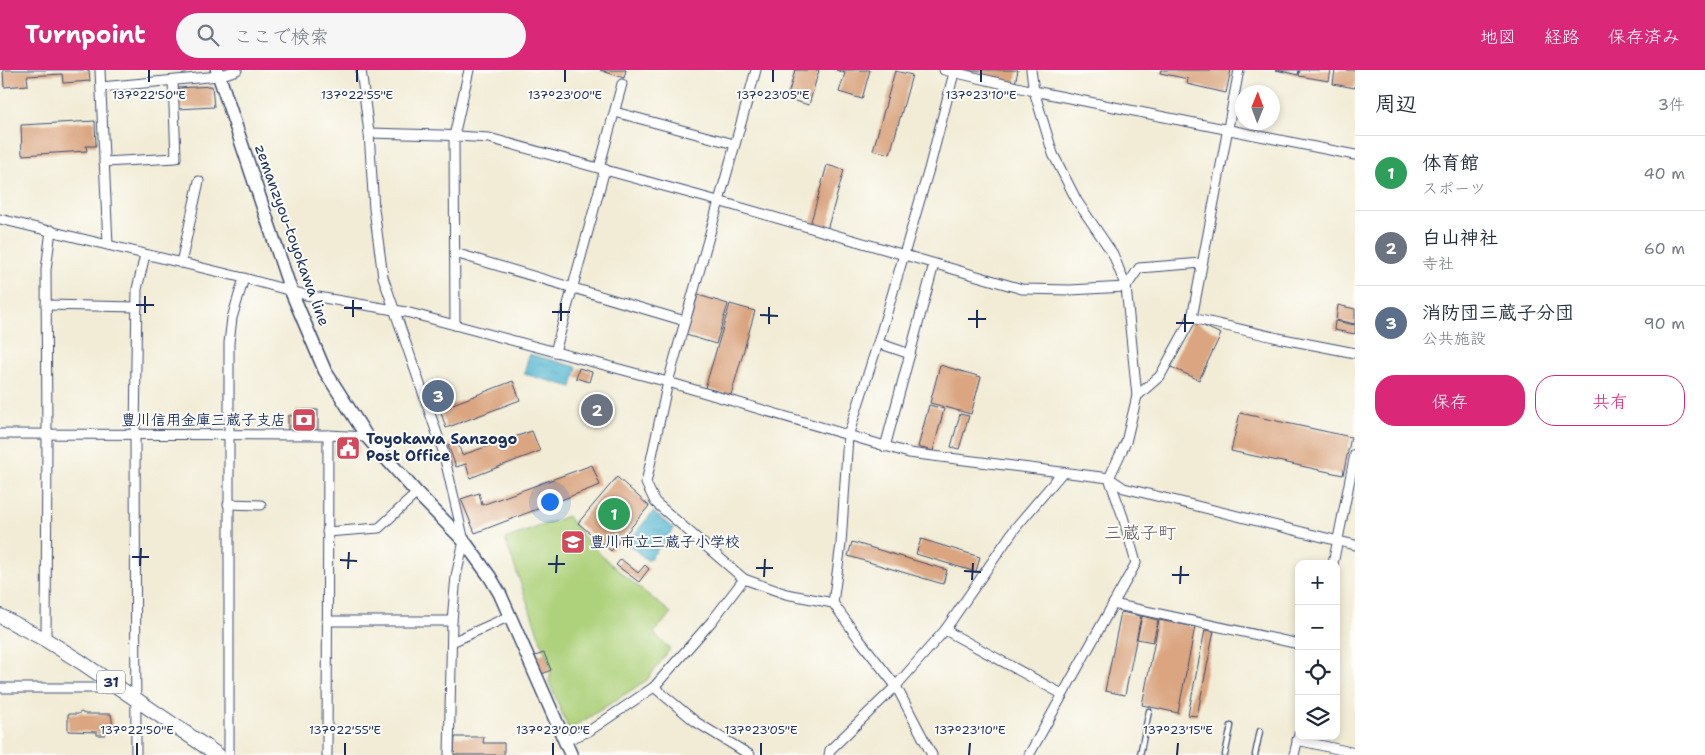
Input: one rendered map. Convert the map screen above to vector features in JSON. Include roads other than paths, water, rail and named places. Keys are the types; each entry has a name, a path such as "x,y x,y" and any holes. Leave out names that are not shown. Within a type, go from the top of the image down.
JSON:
{"main road":[{"name":"zemanzyou-toyokawa line","path":"218,73 291,291 325,371 366,437 464,541 490,577 500,594 571,755"},
{"name":"31","path":"0,616 46,640 218,755"}],"street":[{"path":"100,70 108,245"},
{"path":"101,87 173,80 237,70"},
{"path":"361,70 369,133 374,209 383,277 443,451 464,541 456,576 452,621 449,755"},
{"path":"455,326 454,136 469,70"},
{"path":"756,70 668,382 646,484 655,502 744,578 786,594 833,603 896,686 932,755"},
{"path":"944,70 1034,91 1355,155"},
{"path":"1028,755 1136,563 1123,517 1109,478 1126,442 1137,396 1126,287 1113,254 1077,201 1053,154 1034,91 1031,70"},
{"path":"1137,396 1160,376 1192,318 1239,70"},
{"path":"833,603 841,544 848,436 878,343 929,169 954,73"},
{"path":"104,162 176,158 173,80"},
{"path":"555,352 573,288 622,84"},
{"path":"616,112 734,144"},
{"path":"369,133 490,138 718,201 1022,289 1070,290 1126,287"},
{"path":"181,263 199,181"},
{"path":"0,219 51,230 291,291 393,310 668,382 909,453 1109,478 1124,488 1355,545"},
{"path":"46,640 48,435 46,270 51,230"},
{"path":"455,253 685,321"},
{"path":"136,755 135,436 137,307 138,289 145,255"},
{"path":"1126,287 1139,268 1202,263"},
{"path":"885,446 934,264"},
{"path":"228,755 228,343 232,318 244,278"},
{"path":"46,305 137,307"},
{"path":"1192,318 1355,353"},
{"path":"878,343 910,354"},
{"path":"0,434 135,436 328,435 366,437"},
{"path":"327,755 328,435"},
{"path":"1334,560 1355,454"},
{"path":"829,755 830,750 896,686 945,630 1016,527 1062,473"},
{"path":"327,532 380,528 417,493"},
{"path":"228,504 261,505"},
{"path":"565,741 589,731 654,687 712,620 744,578"},
{"path":"1113,604 1295,643"},
{"path":"452,642 510,616"},
{"path":"327,620 452,621"},
{"path":"945,630 1062,694"},
{"path":"654,687 696,722 750,755"},
{"path":"0,688 120,688"},
{"path":"1294,755 1297,740"},
{"path":"1309,740 1355,753"}],"lane":[{"path":"1140,755 1149,711"},
{"path":"1225,755 1231,726"},
{"path":"1255,755 1260,731"}],"water":[{"path":"529,354 577,367 572,387 524,374"},
{"path":"653,512 674,529 648,561 627,543"}],"place":[{"name":"消防団三蔵子分団","path":"438,396"},
{"name":"白山神社","path":"597,410"},
{"name":"豊川信用金庫三蔵子支店","path":"304,420"},
{"name":"Toyokawa Sanzogo Post Office","path":"348,448"},
{"name":"体育館","path":"614,514"},
{"name":"豊川市立三蔵子小学校","path":"573,542"}],"district":[{"name":"三蔵子町","path":"1140,533"}]}
